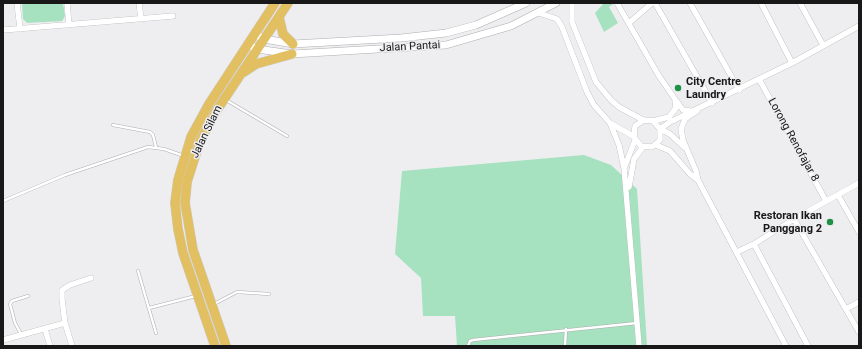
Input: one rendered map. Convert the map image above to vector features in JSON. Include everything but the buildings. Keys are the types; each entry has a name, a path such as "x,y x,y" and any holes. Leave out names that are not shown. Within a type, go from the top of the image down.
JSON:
{"highway":[{"name":"Jalan Silam","path":"215,346 184,253 178,229 175,203 178,180 184,156 191,137 209,104 275,3"},
{"name":"Jalan Silam","path":"226,346 193,250 185,203 187,182 198,148 224,99 288,3"},
{"path":"279,17 283,34 293,44"},
{"path":"239,76 256,64 292,54"}],"street":[{"path":"17,3 20,29"},
{"path":"67,3 69,25"},
{"path":"139,3 141,19"},
{"name":"Jalan Pantai","path":"254,34 264,39 293,44 401,38 446,33 476,25 526,3"},
{"name":"Jalan Pantai","path":"247,44 257,49 292,54 446,45 511,26 556,3"},
{"path":"572,3 572,22 596,82 611,100 619,107 643,120 653,121 666,119 672,115 676,108 675,99"},
{"path":"617,3 675,99 685,112 697,110"},
{"path":"629,23 654,3 712,103"},
{"path":"690,3 739,90"},
{"path":"761,3 792,63"},
{"path":"800,3 823,46"},
{"path":"539,13 556,18 560,23 589,96 597,109 610,123 634,138 643,147 656,145 661,138 660,129"},
{"path":"3,30 173,16"},
{"path":"660,129 670,122 739,90 792,63 859,26"},
{"name":"Lorong Renofajar 8","path":"759,79 826,201"},
{"path":"697,110 682,123 682,136 698,180 786,346"},
{"path":"624,168 634,138 635,126 643,120"},
{"path":"653,121 660,129 670,134 686,148"},
{"path":"610,123 619,145 624,168 639,346"},
{"path":"656,145 670,151 690,174 698,180"},
{"path":"627,196 632,165 643,147"},
{"path":"736,252 754,244 794,219 859,183"},
{"path":"838,195 859,232"},
{"path":"794,219 859,332"},
{"path":"754,244 808,346"},
{"path":"72,346 62,307 62,290 70,285 91,278"},
{"path":"846,309 859,302"},
{"path":"4,346 3,341 21,334 65,323"},
{"path":"45,329 50,346"}],"lane":[{"path":"224,99 287,136"},
{"path":"114,125 150,132 153,135 156,147"},
{"path":"3,201 75,171 148,148 156,147 184,156"},
{"path":"138,271 156,333"},
{"path":"212,305 237,292 269,294"},
{"path":"149,308 198,295"},
{"path":"21,334 15,323 10,304 12,301 28,296"},
{"path":"468,346 470,341 473,340 566,329 638,323"},
{"path":"565,346 566,329"}],"green space":[{"path":"22,3 63,3 65,16 62,21 27,23 23,19"},
{"path":"604,3 613,4 609,7 618,23 604,32 595,13"},
{"path":"584,155 611,165 637,189 647,346 457,346 455,316 423,316 421,278 395,254 402,171"}],"place":[{"name":"City Centre Laundry","path":"678,88"},
{"name":"Restoran Ikan Panggang 2","path":"830,222"}]}
